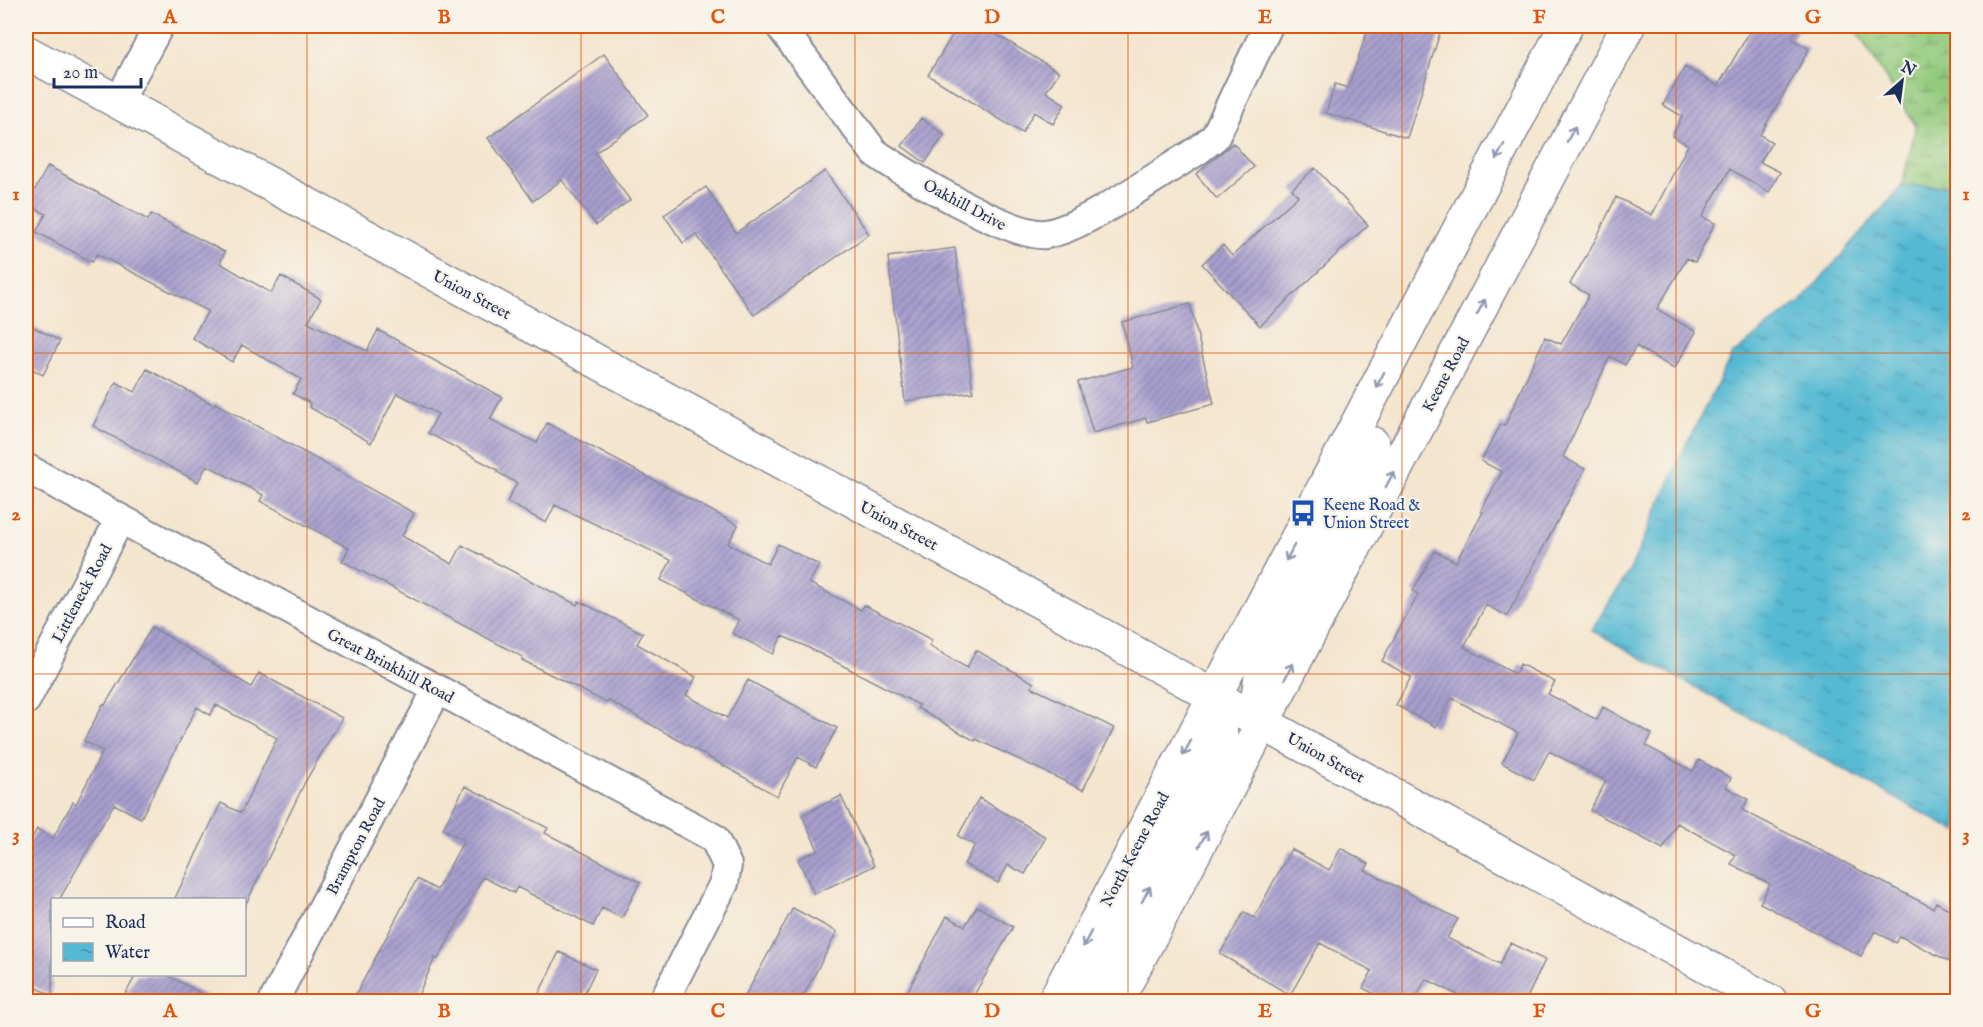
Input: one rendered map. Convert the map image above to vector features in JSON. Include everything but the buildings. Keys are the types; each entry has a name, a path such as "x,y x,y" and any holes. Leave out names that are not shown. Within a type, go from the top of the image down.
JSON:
{"main road":[{"path":"1089,1002 1212,770 1220,750 1222,722 1215,696 1566,26"},
{"name":"Keene Road","path":"1264,723 1289,671 1628,26"},
{"name":"Union Street","path":"26,52 1215,696 1772,1002"},
{"path":"1116,1002 1264,723 1258,696 1265,650 1406,380 1450,247"},
{"name":"North Keene Road","path":"1054,1002 1215,696"}],"street":[{"path":"118,102 159,26"},
{"name":"Oakhill Drive","path":"780,26 874,152 894,166 1016,230 1043,235 1069,228 1197,152 1215,136 1268,26"},
{"name":"Great Brinkhill Road","path":"26,468 714,838 727,865 724,883 663,1002"},
{"name":"Littleneck Road","path":"26,700 120,519"},
{"name":"Brampton Road","path":"273,1002 437,690"}],"green space":[{"path":"1853,26 1957,26 1957,191 1951,186 1902,186 1916,126"}],"water":[{"path":"1902,186 1951,186 1957,191 1957,832 1591,630 1628,574 1682,453 1732,355 1802,300"}],"place":[{"name":"Keene Road & Union Street","path":"1303,513"}]}
